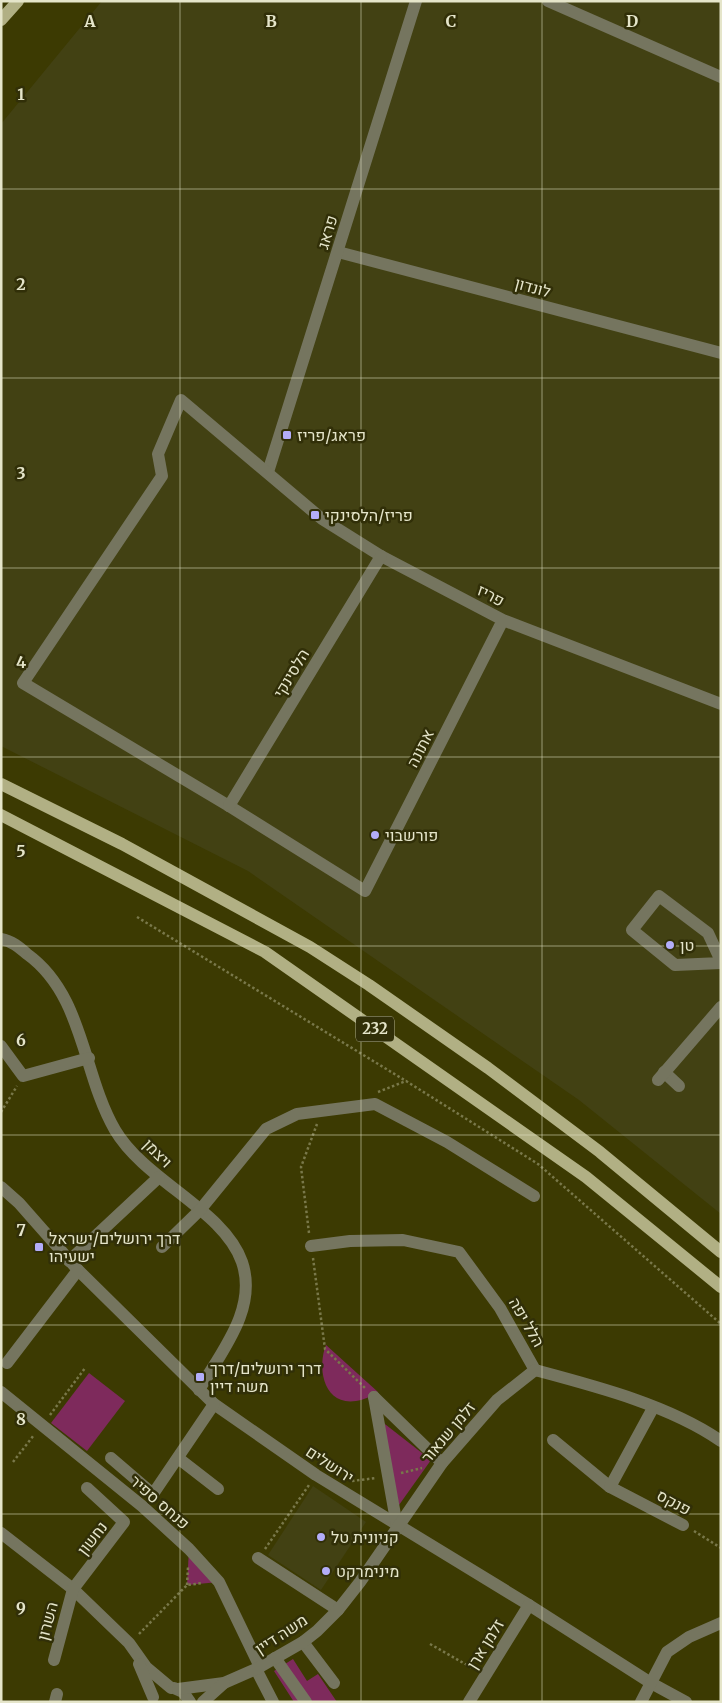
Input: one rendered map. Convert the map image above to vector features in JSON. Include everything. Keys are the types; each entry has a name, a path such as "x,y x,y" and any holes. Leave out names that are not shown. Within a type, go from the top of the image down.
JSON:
{"main road":[{"path":"1,20 18,1"},
{"name":"232","path":"1,784 122,844 310,947 488,1068 600,1152 721,1252"},
{"name":"232","path":"1,815 265,952 586,1177 721,1287"}],"street":[{"name":"פראג","path":"268,472 416,1"},
{"path":"548,1 721,77"},
{"name":"לונדון","path":"338,252 721,353"},
{"name":"פריז","path":"229,806 23,683 162,476 158,454 181,400 322,519 381,556 503,620 721,704"},
{"name":"הלסינקי","path":"229,806 381,556"},
{"name":"אתונה","path":"229,806 365,892 503,620"},
{"path":"658,896 708,933 721,962 676,965 632,930 658,896"},
{"name":"ויצמן","path":"1,939 10,941 42,964 60,988 89,1058 101,1100 116,1131 138,1158 158,1178 200,1210 230,1238 242,1263 245,1288 242,1310 235,1331 199,1390"},
{"path":"679,1086 661,1076 721,1007"},
{"path":"1,1046 23,1076 89,1058"},
{"path":"162,1247 200,1210 266,1129 297,1114 375,1104 447,1142 534,1196"},
{"path":"7,1363 74,1266 158,1178"},
{"name":"ירושלים","path":"3,1187 74,1266 214,1404 316,1475 529,1605 651,1683 686,1702"},
{"name":"הלל יפה","path":"311,1246 350,1241 403,1240 459,1252 500,1308 535,1370 601,1388 698,1425 721,1441"},
{"name":"זלמן שנאור","path":"397,1526 442,1463 497,1400 535,1370"},
{"name":"פנחס ספיר","path":"1,1392 142,1506 189,1549 220,1582 274,1702"},
{"path":"374,1397 442,1463"},
{"path":"374,1397 397,1526"},
{"path":"111,1458 153,1494 214,1404"},
{"path":"610,1486 653,1408"},
{"name":"פנקס","path":"553,1440 610,1486 683,1525"},
{"path":"178,1458 218,1489"},
{"name":"נחשון","path":"73,1589 124,1522 87,1488"},
{"name":"משה דיין","path":"152,1699 164,1689 224,1683 258,1668 302,1642 338,1610 397,1526"},
{"path":"1,1533 73,1589 129,1644 146,1667 190,1702"},
{"path":"258,1558 338,1610"},
{"name":"השרון","path":"54,1660 73,1589"},
{"name":"זלמן ארן","path":"470,1702 484,1675 529,1605"},
{"path":"641,1702 667,1652 689,1637 721,1623"},
{"path":"302,1642 334,1683"},
{"path":"129,1644 152,1699"},
{"path":"275,1658 306,1702"},
{"name":"משה דיין","path":"203,1702 224,1683"}],"path":[{"path":"137,917 406,1082"},
{"path":"1,1112 23,1076"},
{"path":"322,1112 300,1167 325,1349 374,1397"},
{"path":"258,1558 316,1475"},
{"name":"פנקס","path":"683,1525 721,1548"},
{"path":"129,1644 187,1585 220,1582"},
{"path":"430,1644 484,1675"}],"shaded area":[{"path":"102,1 721,1 721,1214 579,1100 248,871 1,746 1,124"},
{"path":"326,1345 378,1392 365,1399 356,1401 345,1401 336,1397 325,1383 323,1374 323,1354"},
{"path":"89,1373 125,1401 87,1451 51,1423"},
{"path":"381,1421 431,1460 399,1505"},
{"name":"קניונית טל","path":"313,1486 366,1522 321,1590 268,1555"},
{"path":"189,1549 219,1582 187,1585"},
{"path":"293,1659 307,1681 318,1674 337,1702 294,1702 274,1671"}],"place":[{"name":"פראג/פריז","path":"287,435"},
{"name":"פריז/הלסינקי","path":"315,515"},
{"name":"פורשבוי","path":"375,835"},
{"name":"טן","path":"670,945"},
{"name":"דרך ירושלים/ישראל ישעיהו","path":"39,1247"},
{"name":"דרך ירושלים/דרך משה דיין","path":"200,1377"},
{"name":"קניונית טל","path":"321,1537"},
{"name":"מינימרקט","path":"326,1571"}]}
